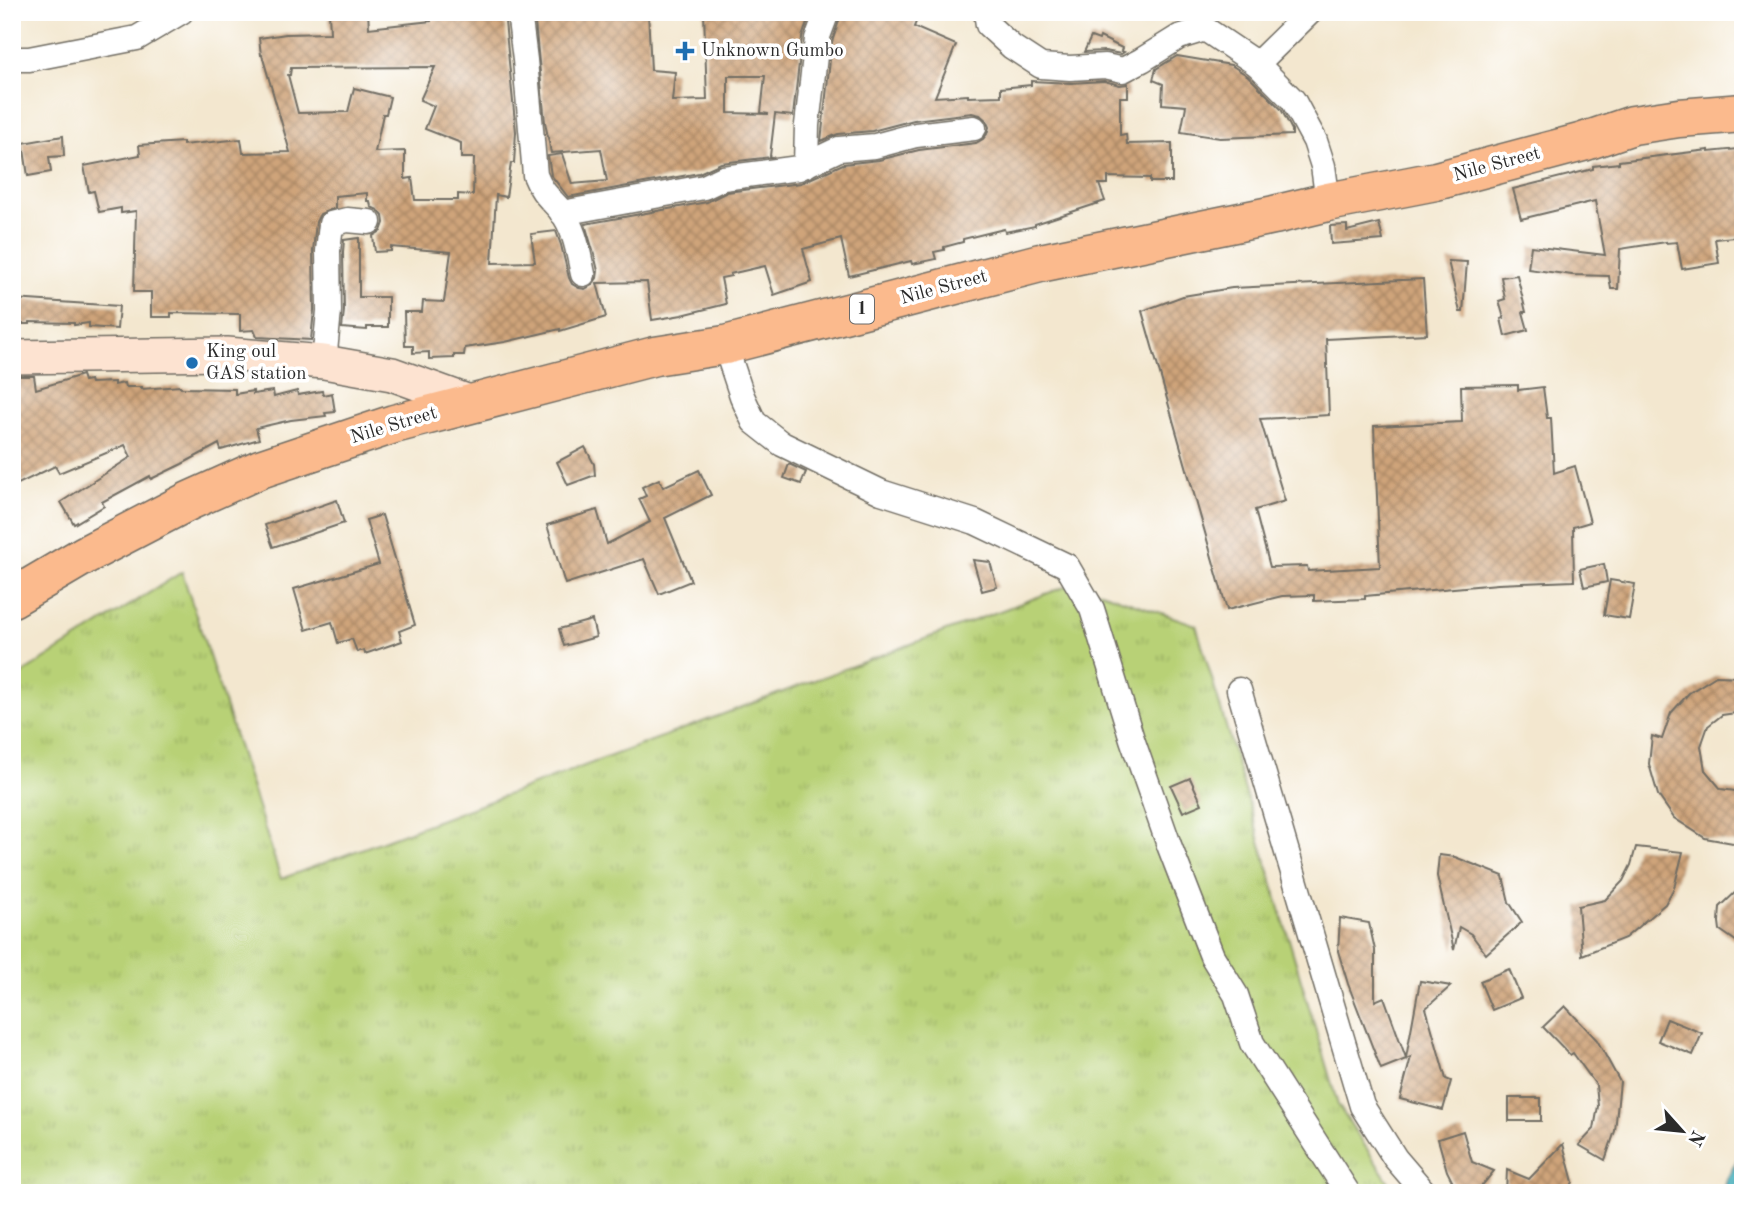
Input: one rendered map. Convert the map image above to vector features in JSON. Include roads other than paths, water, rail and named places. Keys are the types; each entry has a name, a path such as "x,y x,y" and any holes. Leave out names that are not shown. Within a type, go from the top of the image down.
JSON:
{"main road":[{"name":"Nile Street","path":"12,598 146,522 260,469 394,425 472,403 655,356 725,345 1040,263 1436,181 1583,142 1633,125 1743,113"},
{"path":"12,357 226,354 324,362 391,374 472,403"}],"street":[{"path":"12,59 29,59 137,38 181,12"},
{"path":"519,12 535,175 541,189 562,213 575,236 583,274"},
{"path":"806,165 807,125 817,39 827,12"},
{"path":"986,12 988,25 1012,47 1041,66 1070,68 1105,65 1123,70 1205,20 1257,64 1293,100 1315,141 1323,166 1328,202"},
{"path":"1257,64 1310,12"},
{"path":"562,213 704,187 723,178 799,168 839,149 875,146 916,135 974,128"},
{"path":"324,362 329,312 328,251 331,224 347,220 369,222"},
{"path":"725,345 754,422 782,444 881,492 975,523 1067,566 1092,609 1169,845 1212,956 1236,995 1252,1043 1348,1193"},
{"path":"1239,690 1362,1106 1395,1158 1425,1193"}],"water":[{"path":"1743,1149 1743,1193 1724,1193 1727,1179"}],"place":[{"name":"Unknown Gumbo","path":"685,51"},
{"name":"King oul GAS station","path":"192,363"}]}
